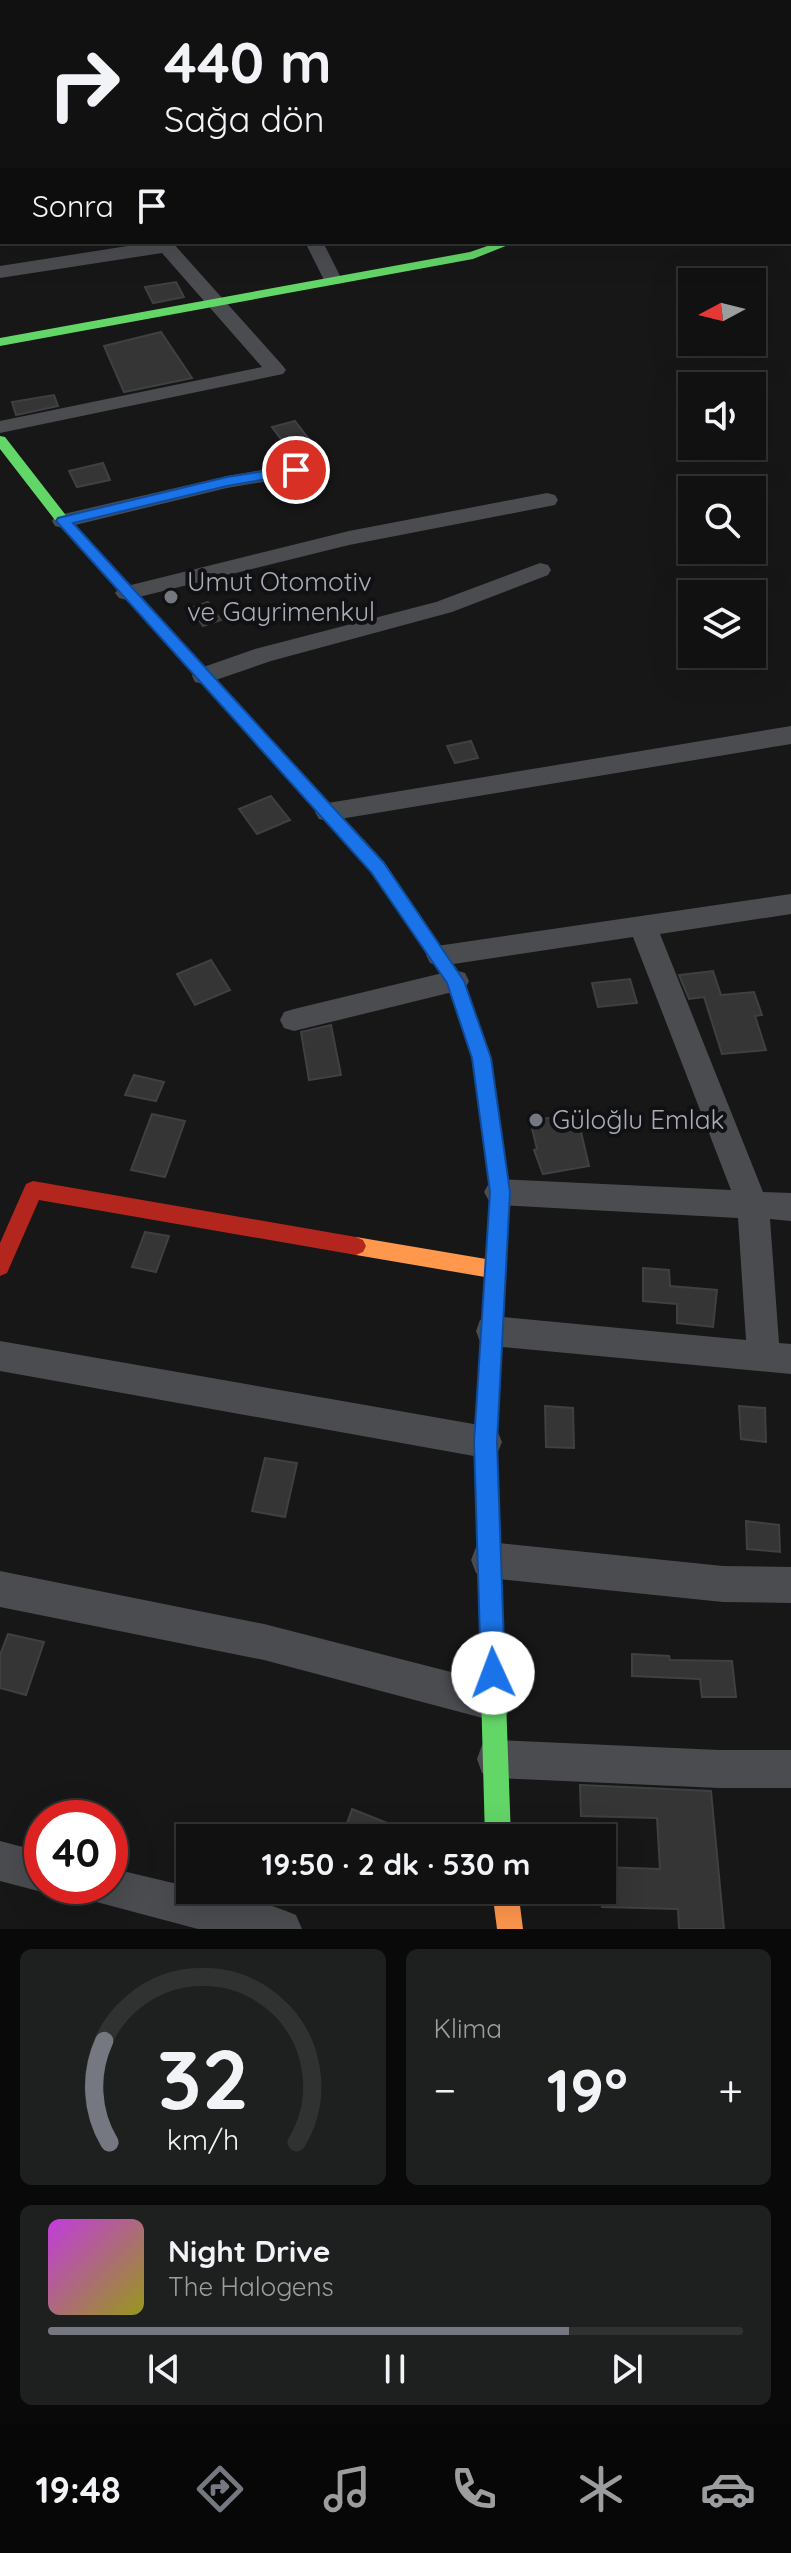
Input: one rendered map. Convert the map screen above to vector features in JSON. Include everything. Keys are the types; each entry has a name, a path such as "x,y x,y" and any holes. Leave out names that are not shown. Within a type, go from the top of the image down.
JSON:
{"street":[{"path":"0,272 38,259 163,244 276,370 0,427"},
{"path":"315,244 333,280"},
{"path":"0,342 473,255 504,244"},
{"path":"0,440 63,521 378,867 455,981 481,1058 500,1192 485,1442 498,1824"},
{"path":"63,521 227,482 296,470"},
{"path":"127,593 349,538 547,500"},
{"path":"204,676 263,655 444,607 540,570"},
{"path":"328,812 791,735"},
{"path":"440,955 791,904"},
{"path":"492,1331 777,1358 753,1207 642,924"},
{"path":"294,1020 455,981"},
{"path":"0,1267 33,1190 495,1270"},
{"path":"500,1192 791,1207"},
{"path":"0,1356 485,1442"},
{"path":"489,1560 723,1584 791,1585"},
{"path":"0,1589 264,1642 494,1702"},
{"path":"496,1759 719,1769 791,1769"},
{"path":"0,1861 24,1867"},
{"path":"128,1892 282,1929"},
{"path":"507,1904 510,1929"}],"building":[{"path":"176,282 184,297 153,303 145,287"},
{"path":"161,332 192,378 124,392 104,346"},
{"path":"54,395 58,406 16,415 12,402"},
{"path":"295,421 312,443 289,450 272,427"},
{"path":"103,463 110,480 77,487 69,471"},
{"path":"208,602 221,620 203,626 190,608"},
{"path":"471,741 478,758 455,763 447,746"},
{"path":"271,796 290,820 257,834 239,809"},
{"path":"211,960 230,990 195,1005 177,974"},
{"path":"713,971 721,995 754,992 762,1015 755,1016 766,1050 722,1054 704,997 689,999 679,975"},
{"path":"630,979 637,1003 598,1007 592,983"},
{"path":"331,1025 341,1075 309,1080 301,1032"},
{"path":"134,1075 164,1082 156,1101 125,1095"},
{"path":"152,1114 185,1121 165,1177 131,1170"},
{"path":"577,1115 589,1166 543,1174 534,1150 537,1149 530,1120"},
{"path":"145,1232 169,1236 156,1272 132,1267"},
{"path":"643,1268 669,1270 670,1286 717,1290 713,1327 677,1323 677,1304 643,1301"},
{"path":"545,1406 573,1408 574,1448 546,1447"},
{"path":"739,1406 765,1408 766,1442 741,1439"},
{"path":"265,1458 297,1463 285,1517 252,1511"},
{"path":"746,1521 779,1525 780,1552 747,1549"},
{"path":"8,1634 44,1642 26,1695 0,1688 0,1655"},
{"path":"632,1654 669,1656 670,1660 732,1661 736,1697 702,1697 700,1679 632,1676"},
{"path":"580,1785 711,1791 724,1929 679,1929 678,1909 602,1907 602,1904 616,1904 616,1867 660,1869 657,1818 581,1816"},
{"path":"352,1809 390,1824 347,1824"}],"traffic: fast":[{"path":"0,342 473,255 504,244"},
{"path":"0,440 63,521 378,867 449,972"},
{"path":"491,1618 498,1824"}],"traffic: slow":[{"path":"449,972 455,981 481,1058 500,1192 485,1442 491,1618"},
{"path":"356,1246 495,1270"},
{"path":"507,1904 510,1929"}],"traffic: jam":[{"path":"0,1267 33,1190 356,1246"}],"place":[{"name":"Umut Otomotiv ve Gayrimenkul","path":"171,597"},
{"name":"Güloğlu Emlak","path":"536,1120"}],"route":[{"path":"296,470 227,482 63,521 378,867 455,981 481,1058 500,1192 485,1442 493,1673"}]}
